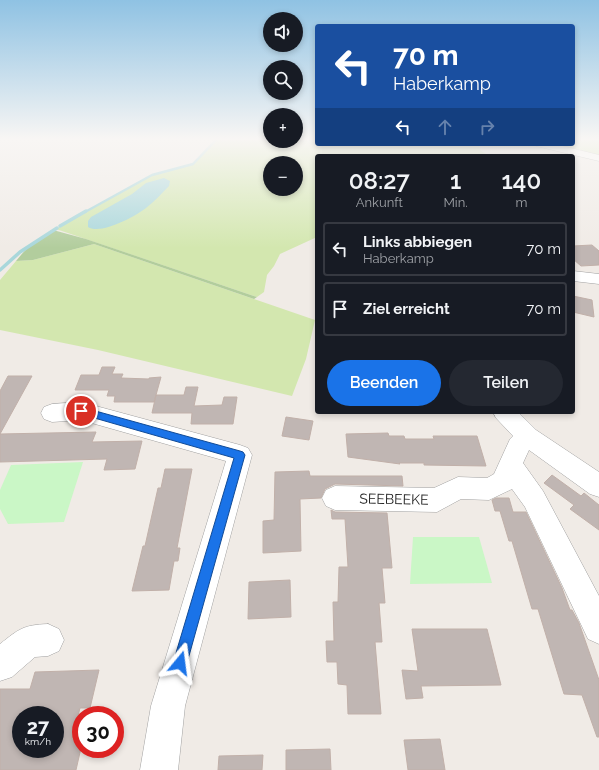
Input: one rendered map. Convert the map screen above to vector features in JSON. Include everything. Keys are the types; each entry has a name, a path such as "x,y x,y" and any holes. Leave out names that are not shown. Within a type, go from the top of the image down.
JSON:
{"street":[{"path":"575,276 599,279"},
{"path":"52,413 81,411 240,455 168,706 159,770"},
{"path":"506,414 528,437 599,486"},
{"name":"SEEBEEKE","path":"335,498 437,500 458,488 489,489 503,482 518,446 528,437"},
{"path":"510,465 534,499 599,628"},
{"path":"0,665 28,640 48,640"}],"green space":[{"path":"150,176 263,176 263,196 303,196 303,176 315,176 315,238 280,254 274,266 267,275 264,292 257,297 56,229"},
{"path":"53,230 86,239 257,297 254,299 94,244 33,260 16,261 33,243"},
{"path":"94,244 315,320 306,359 292,396 98,350 0,330 0,280 16,261 33,260"},
{"path":"83,462 64,522 8,524 0,509 0,490 11,465"},
{"path":"413,537 479,537 492,583 410,584"}],"water":[{"path":"164,178 170,181 169,186 141,212 109,227 94,229 88,227 88,221 91,217 132,194 146,183"}],"building":[{"path":"592,245 599,251 599,265 581,266 575,261 575,246"},
{"path":"575,296 592,300 594,317 575,312"},
{"path":"102,367 115,367 112,374 123,374 121,378 149,379 161,377 154,402 114,402 115,396 107,396 109,390 75,390 81,375 99,375"},
{"path":"8,376 32,376 0,434 0,391"},
{"path":"186,387 198,387 194,406 222,405 224,397 237,397 233,424 191,424 192,413 152,413 156,395 184,395"},
{"path":"286,417 313,421 309,440 282,436"},
{"path":"96,432 92,442 142,441 135,469 104,470 107,459 0,462 0,434"},
{"path":"388,433 389,436 404,436 405,439 434,439 433,436 477,436 486,466 424,465 424,463 399,463 400,464 348,457 346,434"},
{"path":"165,469 192,469 177,548 180,548 178,561 174,561 169,590 132,591 143,546 145,546 158,488 161,488"},
{"path":"309,471 310,476 402,476 403,486 335,484 325,489 321,498 300,499 301,551 263,553 263,521 274,520 275,472"},
{"path":"552,475 581,496 584,493 599,505 599,530 570,509 574,505 544,483"},
{"path":"496,498 509,498 513,512 526,512 562,588 570,610 572,610 579,623 599,680 599,737 597,737 582,695 564,694 538,609 532,609 512,541 509,541 500,511 495,511 492,500"},
{"path":"331,510 335,512 387,513 392,568 382,568 385,603 379,603 382,642 375,642 381,714 348,714 347,685 338,684 337,662 327,662 326,641 334,641 333,602 338,602 339,567 348,567 345,519 332,519"},
{"path":"290,580 291,617 248,619 249,582"},
{"path":"412,629 487,629 501,685 421,686 423,698 406,699 402,670 418,671"},
{"path":"99,670 90,706 72,706 72,758 79,758 76,770 0,770 0,689 30,689 35,672"},
{"path":"440,739 445,770 408,770 404,740"},
{"path":"330,749 331,770 286,770 286,750"},
{"path":"263,755 262,770 218,770 219,756"}],"waterway":[{"path":"85,212 150,176"},
{"path":"60,226 86,211"},
{"path":"0,270 20,252 57,228"}],"route":[{"path":"81,411 240,455 180,663"}]}
